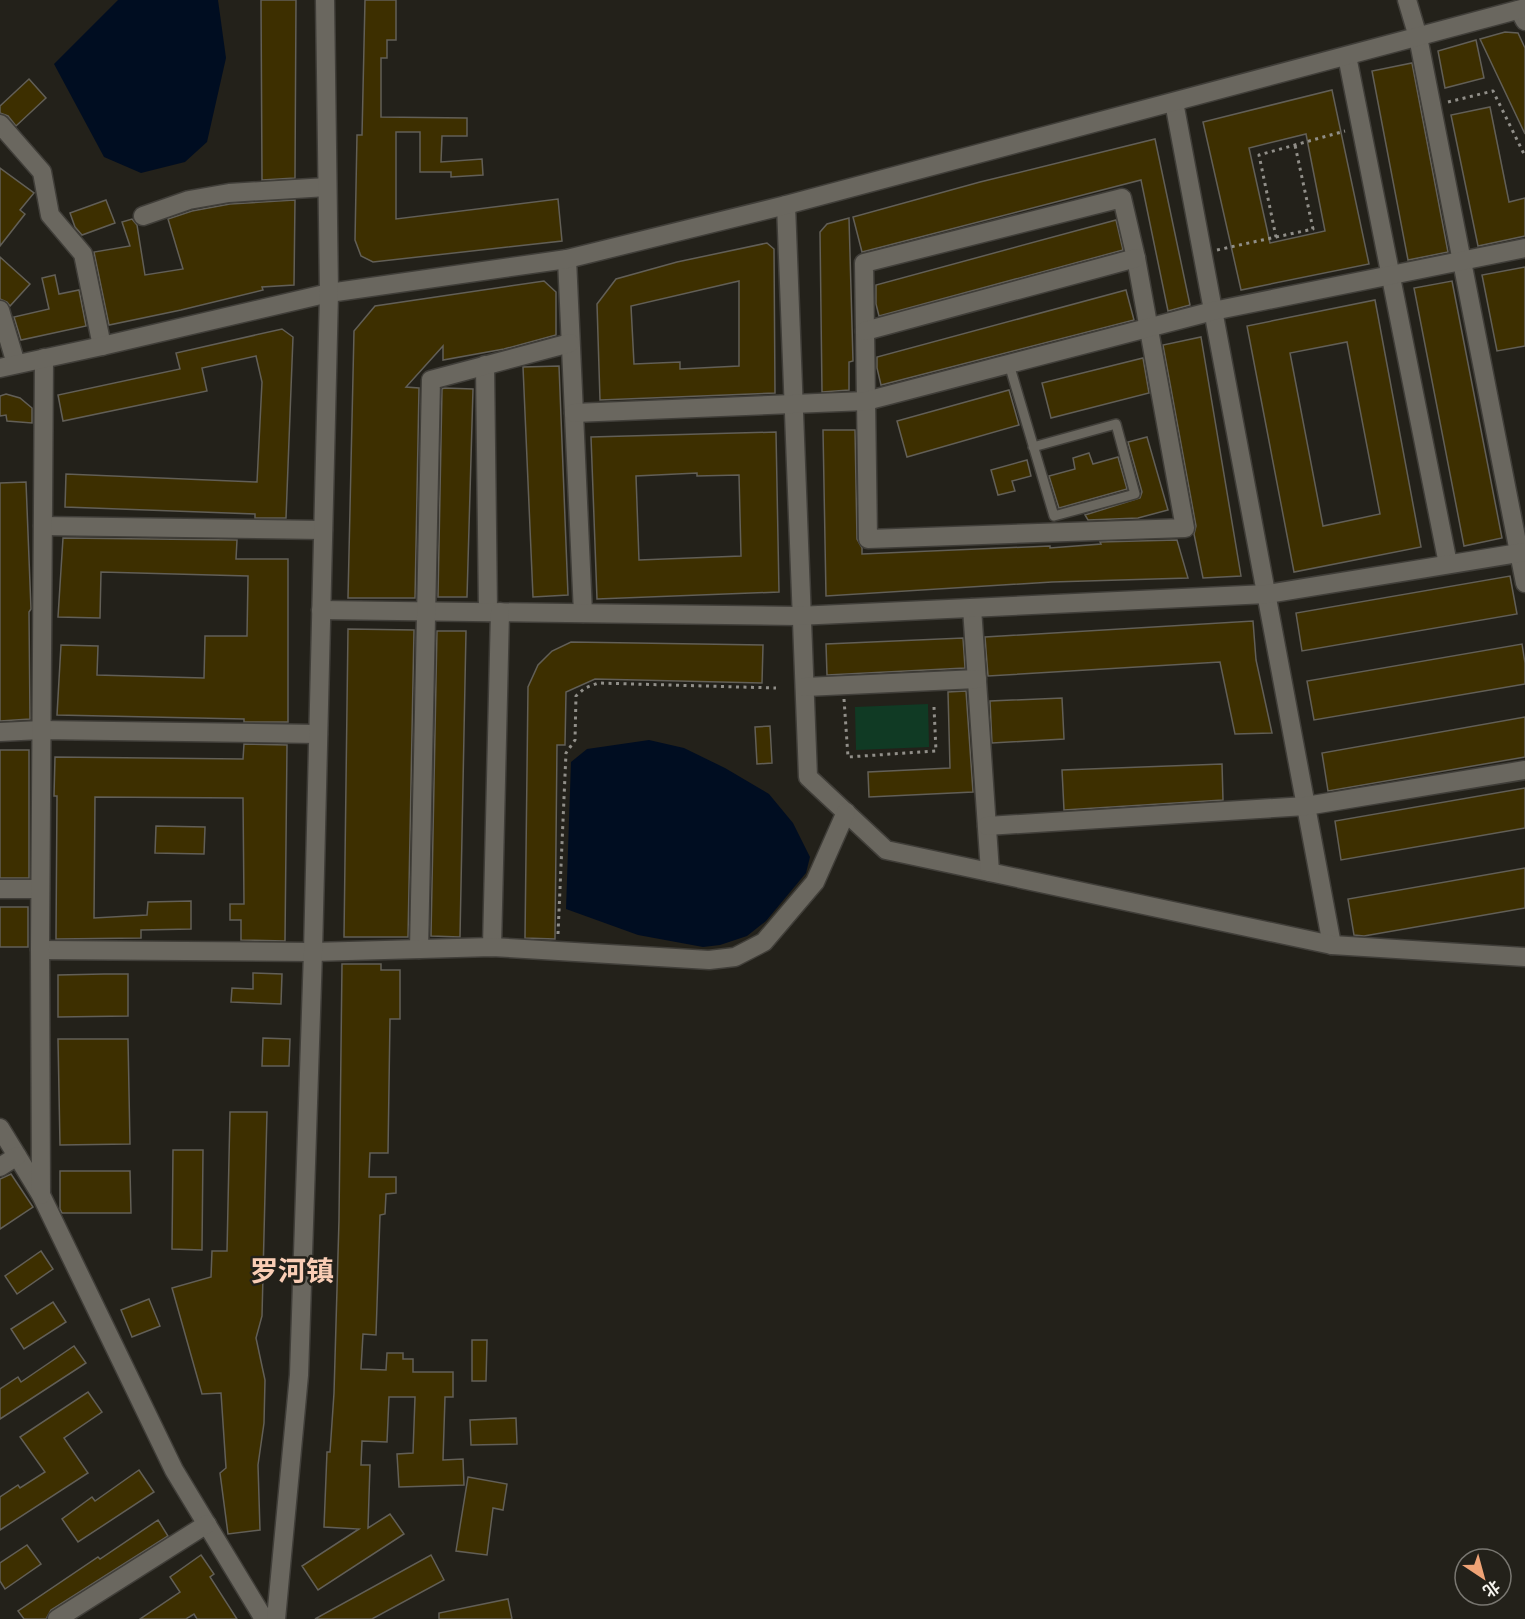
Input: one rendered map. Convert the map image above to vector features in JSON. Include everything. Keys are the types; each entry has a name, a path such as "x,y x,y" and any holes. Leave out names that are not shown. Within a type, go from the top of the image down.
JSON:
{"street":[{"path":"276,1619 299,1375 313,952 329,293 325,0"},
{"path":"1407,0 1418,37 1432,106 1522,552 1525,583"},
{"path":"0,310 8,366 329,293 567,259 786,205 1418,37 1523,13"},
{"path":"1347,56 1448,564"},
{"path":"1174,102 1332,945"},
{"path":"0,124 42,172 50,215 82,254 102,346"},
{"path":"143,216 189,200 229,193 327,187"},
{"path":"1122,198 1149,328 1185,528 868,539 864,263 1122,198"},
{"path":"786,205 808,777 886,850 1332,945 1525,957"},
{"path":"574,413 866,401 1213,311 1525,248"},
{"path":"865,331 1136,258"},
{"path":"567,259 583,613"},
{"path":"419,949 431,380 570,343"},
{"path":"41,1195 40,890 44,358"},
{"path":"485,365 494,612 492,947"},
{"path":"43,526 323,530"},
{"path":"321,610 802,615 1266,594 1522,552"},
{"path":"972,608 990,872"},
{"path":"805,687 977,679"},
{"path":"0,732 41,730 318,734"},
{"path":"987,826 1306,806 1525,770"},
{"path":"40,950 313,952 492,947 709,960 735,957 764,942 815,882 846,812"},
{"path":"0,889 40,890"},
{"path":"0,1128 41,1195 174,1470 264,1619"},
{"path":"0,1167 17,1156"},
{"path":"57,1619 207,1524"}],"lane":[{"path":"1009,364 1033,447 1054,516 1135,494 1116,424 1033,447"}],"path":[{"path":"1432,106 1493,91 1525,156"},
{"path":"1276,237 1259,155 1361,127"},
{"path":"1203,252 1313,229 1295,145"},
{"path":"557,951 566,753 575,740 576,696 585,688 598,683 776,688"},
{"path":"844,685 848,757 936,751 934,707"}],"green space":[{"path":"928,704 929,747 856,750 855,707"}],"water":[{"path":"118,0 218,0 226,58 207,142 185,162 141,173 104,157 54,64"},
{"path":"649,740 684,748 725,768 769,794 793,823 810,857 806,873 766,921 747,936 720,945 703,947 638,935 566,909 571,762 587,749"}],"building":[{"path":"261,0 296,0 295,178 262,180"},
{"path":"365,0 396,0 396,40 387,40 387,58 381,58 381,117 467,118 467,136 442,136 441,162 482,159 483,175 451,177 451,172 420,172 420,132 396,132 396,219 558,199 562,241 373,262 361,256 355,240 357,135 362,135"},
{"path":"1505,32 1518,33 1525,48 1525,134 1480,39"},
{"path":"1476,40 1484,78 1445,88 1438,51"},
{"path":"1412,63 1448,252 1408,260 1372,71"},
{"path":"29,79 46,98 16,126 8,116 0,113 0,106"},
{"path":"1332,90 1369,264 1241,290 1203,122","holes":["1306,134 1325,231 1270,243 1249,148"]},
{"path":"1490,107 1509,202 1525,198 1525,236 1478,246 1451,115"},
{"path":"1155,139 1190,305 1168,311 1141,180 862,252 853,217 980,182"},
{"path":"0,168 34,193 20,210 25,214 0,246"},
{"path":"106,200 115,223 82,235 75,227 70,213"},
{"path":"295,200 294,285 262,287 263,290 109,325 94,252 130,246 122,222 132,219 137,225 145,275 183,269 168,219 192,211 230,204"},
{"path":"849,218 853,361 849,362 849,390 822,392 820,232 827,224"},
{"path":"1116,220 1123,250 879,316 876,304 876,285"},
{"path":"767,243 774,249 775,393 600,400 597,304 616,279 677,262","holes":["739,281 739,366 680,369 680,362 634,364 631,306"]},
{"path":"0,257 30,284 10,306 0,299"},
{"path":"1525,267 1525,346 1497,351 1482,275"},
{"path":"55,275 59,294 79,290 86,326 21,340 14,317 49,309 42,278"},
{"path":"544,281 556,292 556,335 504,349 443,360 443,346 406,387 419,388 415,598 348,598 354,331 375,306"},
{"path":"1452,281 1502,538 1464,546 1414,288"},
{"path":"1126,290 1134,320 881,385 877,357"},
{"path":"1375,300 1421,547 1294,572 1247,326","holes":["1347,342 1380,514 1323,526 1290,353"]},
{"path":"282,329 293,337 286,518 255,518 255,514 65,507 66,474 257,482 262,382 256,356 202,368 207,391 63,421 58,395 180,369 176,353"},
{"path":"1201,337 1241,576 1203,578 1194,534 1196,526 1163,345"},
{"path":"1143,358 1149,393 1051,418 1042,383"},
{"path":"559,366 568,595 533,597 523,367"},
{"path":"442,389 473,389 467,597 438,597"},
{"path":"1009,390 1019,425 907,457 897,421"},
{"path":"6,394 20,398 32,408 32,423 7,421 6,415 0,416 0,396"},
{"path":"823,430 855,430 857,539 862,548 862,554 1050,546 1050,548 1101,544 1100,542 1177,540 1188,578 1052,582 826,596"},
{"path":"776,432 779,592 597,599 591,437","holes":["697,473 697,476 739,475 741,556 639,560 636,476"]},
{"path":"1147,437 1168,510 1138,518 1088,520 1085,515 1140,498 1142,492 1128,442"},
{"path":"1089,453 1093,464 1118,457 1127,489 1059,508 1049,476 1075,469 1073,458"},
{"path":"1027,460 1031,476 1012,481 1015,491 998,495 991,470"},
{"path":"26,482 31,609 29,612 30,719 0,721 0,483"},
{"path":"63,538 237,540 236,559 288,559 288,722 57,715 61,645 98,646 97,675 204,678 205,636 247,636 248,576 101,572 100,618 58,617"},
{"path":"1510,576 1517,614 1302,651 1296,613"},
{"path":"1253,621 1256,660 1272,733 1235,734 1220,662 988,676 985,637"},
{"path":"348,629 414,630 408,937 344,937"},
{"path":"437,631 466,631 460,937 431,936"},
{"path":"963,638 965,668 827,675 826,644"},
{"path":"571,642 763,645 762,683 595,679 566,692 565,745 557,745 555,939 525,938 528,687 538,665 552,651"},
{"path":"1522,644 1525,684 1314,720 1307,681"},
{"path":"966,691 973,792 869,797 868,772 950,768 948,692"},
{"path":"1062,698 1064,739 992,743 990,701"},
{"path":"1525,717 1525,757 1328,791 1322,753"},
{"path":"770,726 772,763 757,764 755,727"},
{"path":"244,744 287,745 285,941 241,940 241,920 230,920 230,904 244,904 243,798 95,797 94,918 147,915 148,902 191,901 191,929 141,930 141,938 56,939 55,757 243,759"},
{"path":"0,750 29,750 29,878 0,878"},
{"path":"1222,764 1223,800 1064,810 1062,770"},
{"path":"1525,788 1525,828 1341,860 1335,821"},
{"path":"156,826 205,827 204,854 155,853"},
{"path":"1525,868 1525,908 1364,936 1354,935 1348,899"},
{"path":"0,907 28,907 28,947 0,947"},
{"path":"342,964 381,964 381,970 400,970 400,1019 390,1019 388,1153 370,1153 369,1177 396,1177 396,1193 386,1194 385,1214 380,1215 376,1335 363,1334 361,1369 386,1370 387,1353 403,1353 403,1359 413,1359 413,1372 453,1372 453,1397 445,1397 443,1460 463,1459 464,1485 399,1487 397,1454 413,1453 415,1397 389,1397 387,1442 362,1441 361,1465 370,1465 368,1528 390,1514 404,1534 318,1590 302,1566 359,1529 324,1527 327,1452 330,1452 334,1393"},
{"path":"253,973 282,974 281,1004 231,1002 232,988 253,989"},
{"path":"128,974 128,1016 58,1017 58,975"},
{"path":"263,1038 290,1039 289,1066 262,1066"},
{"path":"58,1039 128,1039 130,1144 60,1145"},
{"path":"230,1112 267,1112 262,1316 256,1338 265,1380 264,1423 258,1465 260,1530 228,1534 220,1473 226,1468 221,1393 202,1394 172,1288 211,1277 212,1251 227,1251"},
{"path":"173,1150 203,1150 202,1250 172,1249"},
{"path":"60,1171 130,1171 131,1213 62,1213 60,1209"},
{"path":"11,1174 33,1207 0,1229 0,1179"},
{"path":"41,1251 53,1269 17,1294 5,1276"},
{"path":"149,1299 160,1326 132,1337 121,1310"},
{"path":"53,1302 66,1322 24,1349 11,1329"},
{"path":"472,1340 487,1340 486,1381 472,1381"},
{"path":"74,1346 86,1363 0,1419 0,1389 18,1377 21,1382"},
{"path":"88,1392 102,1412 64,1438 88,1473 0,1530 0,1497 18,1485 20,1488 45,1472 20,1437"},
{"path":"516,1418 517,1444 471,1445 470,1420"},
{"path":"139,1470 154,1492 78,1542 62,1519 92,1497 95,1501"},
{"path":"468,1477 507,1484 503,1510 493,1508 487,1555 456,1551"},
{"path":"158,1520 168,1536 51,1610 46,1619 24,1619 18,1611 98,1557 100,1559"},
{"path":"27,1545 41,1564 5,1589 0,1581 0,1563"},
{"path":"201,1555 214,1574 210,1577 237,1619 197,1619 194,1614 186,1619 140,1619 180,1592 170,1577"},
{"path":"431,1555 444,1580 372,1619 315,1619"},
{"path":"508,1599 512,1619 439,1619 439,1613"}],"district":[{"name":"罗河镇","path":"292,1271"}]}
